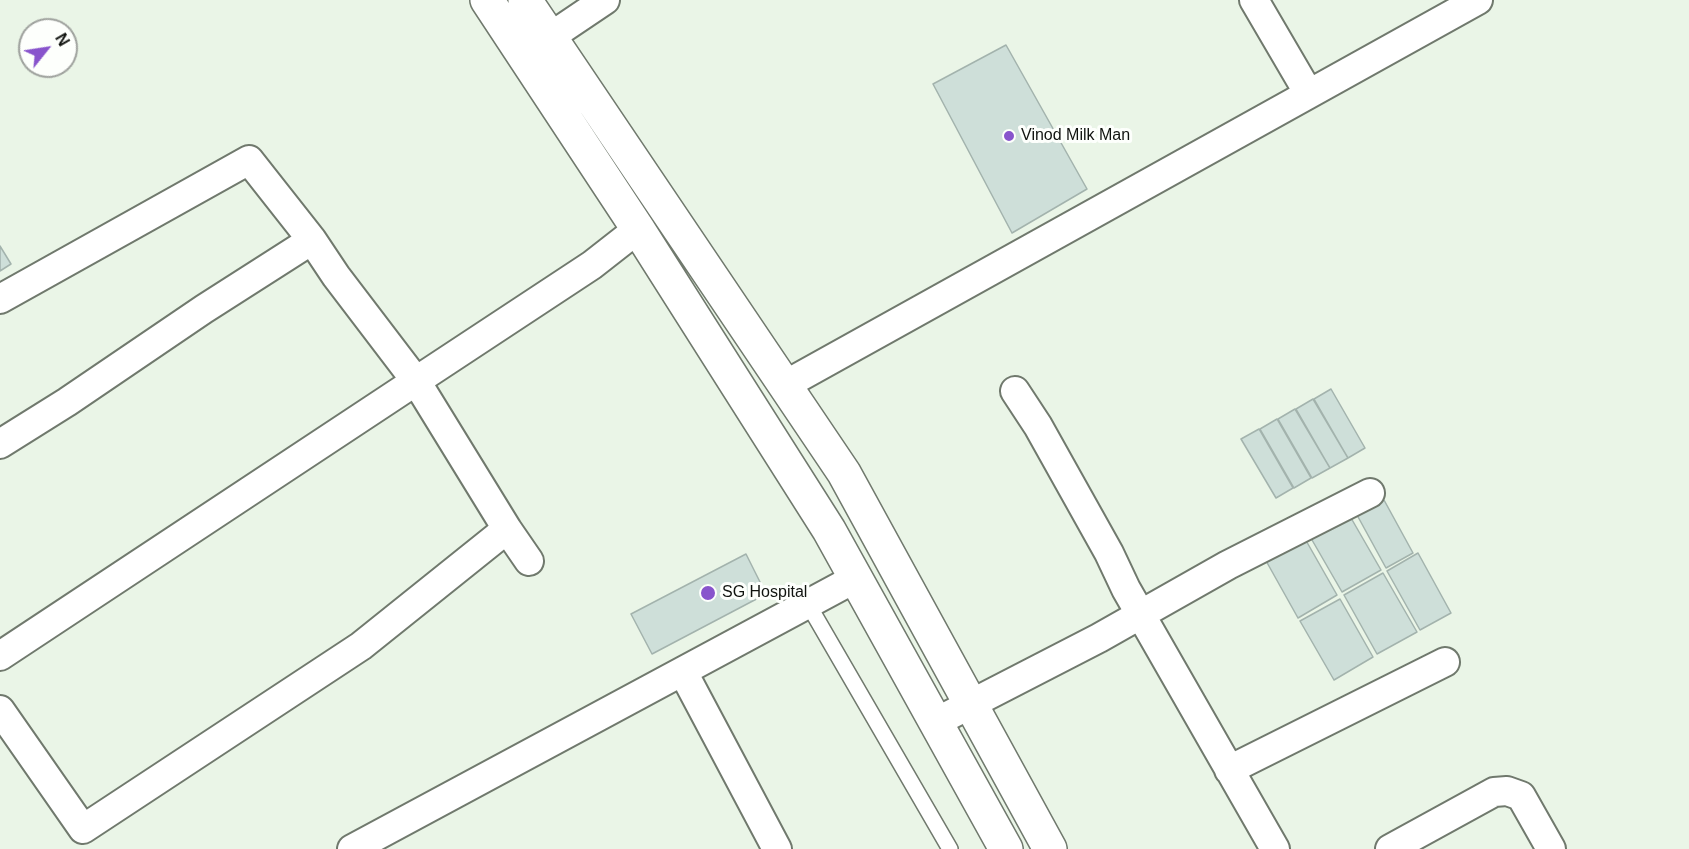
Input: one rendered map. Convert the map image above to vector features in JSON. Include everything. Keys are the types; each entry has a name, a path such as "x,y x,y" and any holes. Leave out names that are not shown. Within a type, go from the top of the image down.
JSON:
{"street":[{"path":"487,0 638,229 829,530 1006,849"},
{"path":"525,0 561,19 785,386 844,473 1050,849"},
{"path":"561,19 605,0"},
{"path":"1254,0 1309,94"},
{"path":"785,386 1478,0"},
{"path":"0,299 249,160 312,240 336,276 416,381 529,561"},
{"path":"0,656 592,265 638,229"},
{"path":"0,444 312,240"},
{"path":"1015,391 1038,426 1228,770 1275,849"},
{"path":"936,722 1142,614 1228,565 1370,493"},
{"path":"0,710 83,829 361,646 507,529"},
{"path":"352,849 389,840 683,672 856,578"},
{"path":"1228,770 1445,662"},
{"path":"683,672 777,849"},
{"path":"1390,849 1494,792 1507,791 1521,796 1551,849"}],"lane":[{"path":"808,604 950,849"}],"building":[{"name":"Vinod Milk Man","path":"1006,45 1087,189 1012,233 933,84"},
{"path":"0,246 11,264 0,271"},
{"path":"1331,389 1365,448 1348,458 1314,399"},
{"path":"1313,399 1348,458 1330,468 1296,409"},
{"path":"1295,409 1330,468 1312,478 1278,419"},
{"path":"1277,419 1311,478 1294,488 1260,429"},
{"path":"1259,429 1293,488 1276,498 1241,439"},
{"path":"1384,500 1413,553 1386,568 1357,515"},
{"path":"1347,511 1381,570 1342,592 1308,533"},
{"path":"1304,537 1337,595 1298,618 1265,559"},
{"path":"1418,553 1451,613 1420,630 1387,571"},
{"path":"746,554 766,594 652,654 631,614"},
{"path":"1383,573 1417,632 1377,654 1344,595"},
{"path":"1340,599 1373,657 1334,680 1300,621"}],"place":[{"name":"Vinod Milk Man","path":"1009,136"},
{"name":"SG Hospital","path":"708,593"}]}
